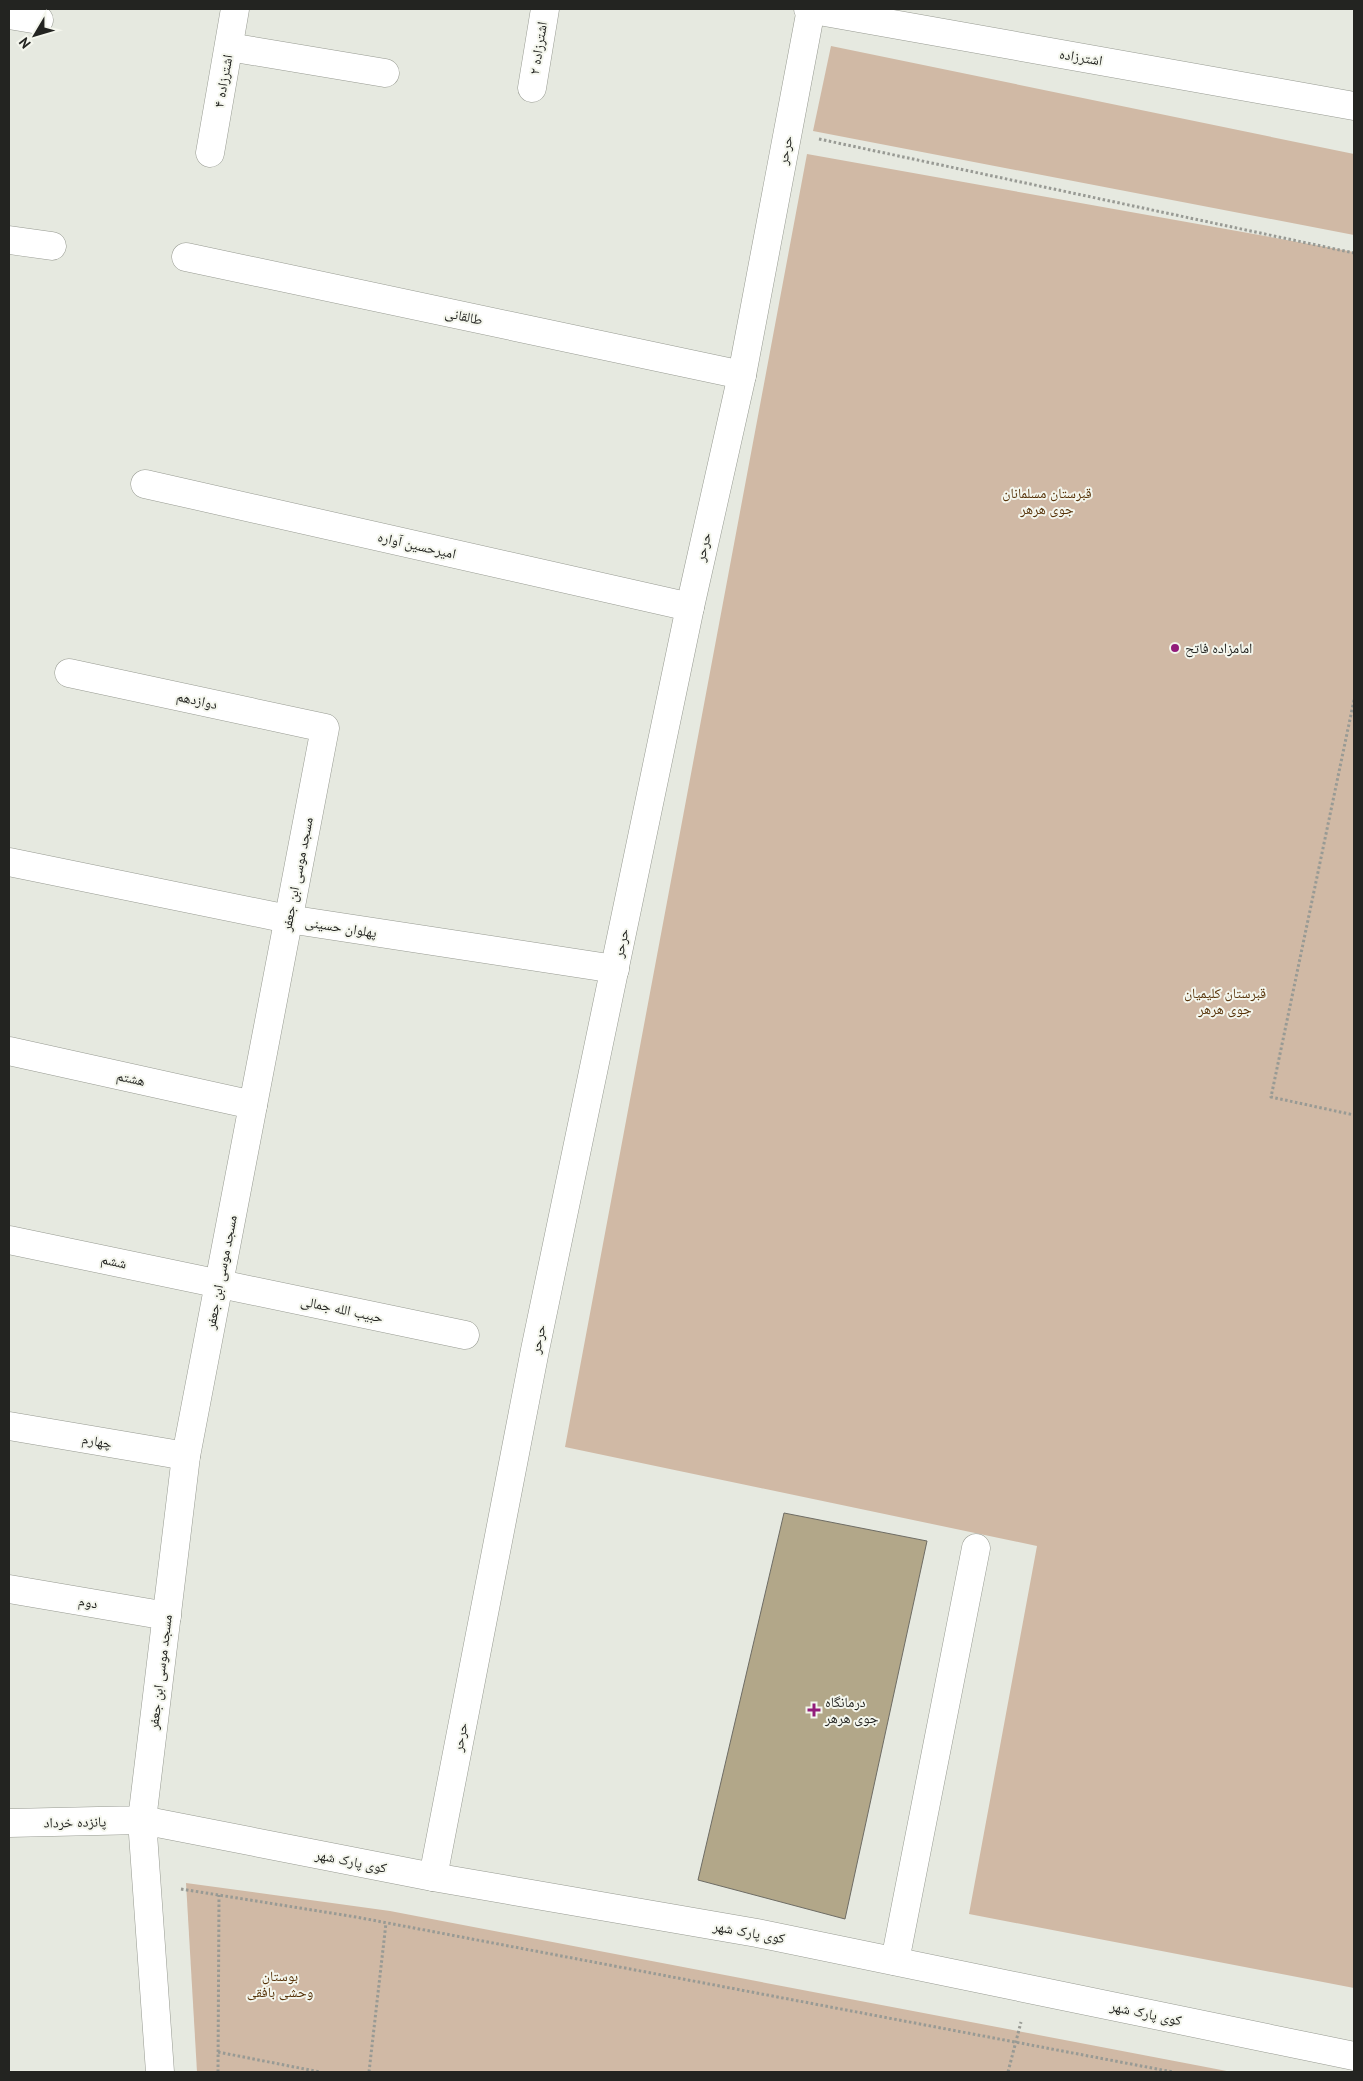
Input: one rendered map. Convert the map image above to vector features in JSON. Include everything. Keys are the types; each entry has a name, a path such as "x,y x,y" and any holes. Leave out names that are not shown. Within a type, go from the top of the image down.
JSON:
{"street":[{"name":"اشترزاده ۴","path":"210,153 235,9"},
{"name":"اشترزاده ۲","path":"532,88 545,9"},
{"name":"اشترزاده","path":"810,9 1354,106"},
{"name":"حرحر","path":"433,1877 535,1350 690,607 742,375 810,9"},
{"path":"9,15 39,20"},
{"path":"229,47 385,73"},
{"path":"9,240 52,246"},
{"name":"طالقانی","path":"186,257 742,375"},
{"name":"امیرحسین آواره","path":"145,484 690,607"},
{"name":"دوازدهم","path":"69,673 324,728"},
{"name":"مسجد موسی ابن جعفر","path":"160,2072 142,1820 186,1456 324,728"},
{"name":"پهلوان حسینی","path":"9,862 288,919 615,969"},
{"name":"هشتم","path":"9,1051 253,1105"},
{"name":"ششم","path":"9,1240 219,1283"},
{"name":"حبیب الله جمالی","path":"219,1283 464,1335"},
{"name":"چهارم","path":"9,1426 186,1456"},
{"path":"895,1961 976,1548"},
{"name":"دوم","path":"9,1589 167,1616"},
{"name":"کوی پارک شهر","path":"142,1820 433,1877 757,1933 1354,2056"},
{"name":"پانزده خرداد","path":"9,1823 142,1820"}],"path":[{"path":"788,133 1354,253"},
{"path":"1354,700 1271,1097 1354,1115"},
{"path":"147,1884 386,1923 1173,2072"},
{"path":"218,2072 219,1895"},
{"path":"369,2072 386,1923"},
{"path":"1008,2072 1029,1989"},
{"path":"218,2052 320,2072"}],"green space":[{"path":"831,46 1354,154 1354,235 813,131"},
{"name":"قبرستان مسلمانان جوی هرهر","path":"807,154 1354,252 1354,1988 969,1914 1037,1546 565,1447"},
{"name":"بوستان وحشی بافقی","path":"186,1883 390,1911 1232,2072 197,2072"}],"building":[{"name":"درمانگاه جوی هرهر","path":"784,1513 927,1541 845,1919 698,1880"}],"place":[{"name":"امامزاده فاتح","path":"1175,648"},
{"name":"درمانگاه جوی هرهر","path":"814,1710"}],"park label":[{"name":"قبرستان کلیمیان جوی هرهر","path":"1225,1002"}]}
